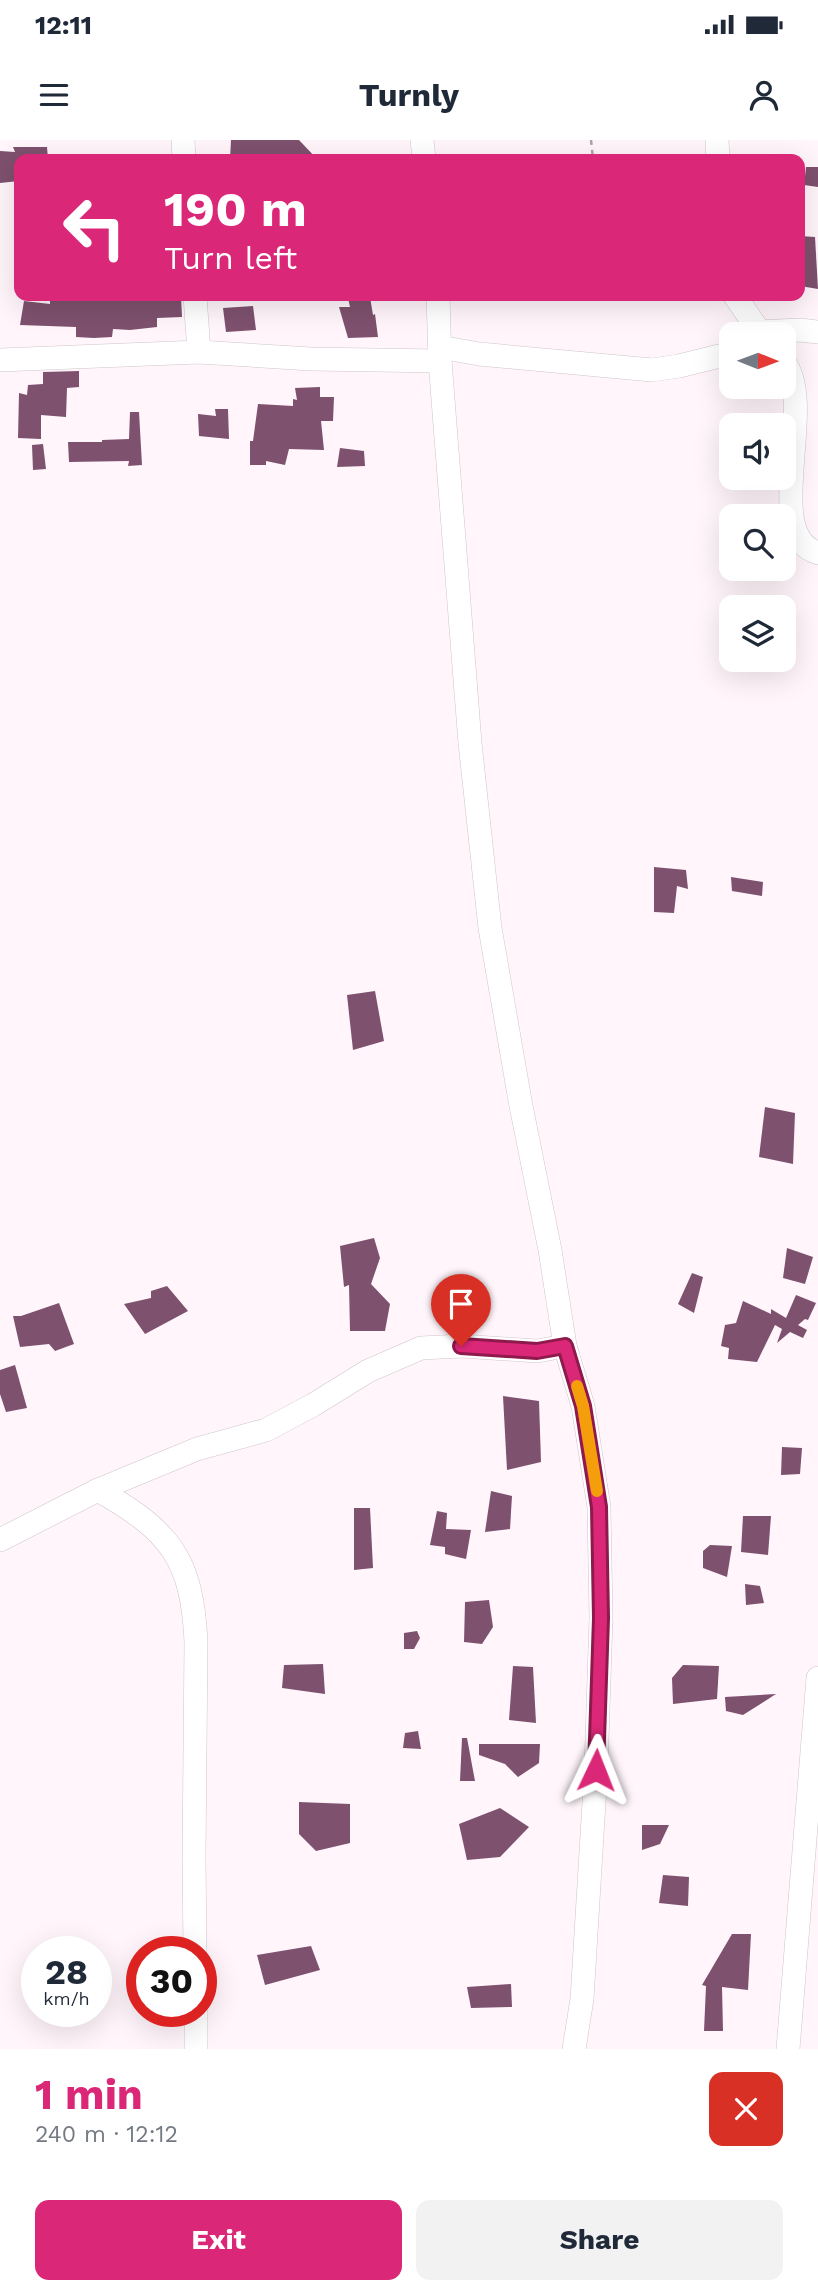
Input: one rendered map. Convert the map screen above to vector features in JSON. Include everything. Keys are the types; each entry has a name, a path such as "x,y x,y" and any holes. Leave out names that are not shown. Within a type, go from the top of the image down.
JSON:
{"street":[{"path":"195,301 199,352"},
{"path":"438,301 470,743 490,928 521,1107 548,1238 565,1346 583,1406 599,1507 601,1590 594,1797 582,1999 574,2049"},
{"path":"738,301 753,322"},
{"path":"796,330 818,332"},
{"path":"0,360 199,352 311,359 479,354 652,370 719,356"},
{"path":"796,383 799,415 792,499 793,523 799,538 812,551 818,553"},
{"path":"0,1540 98,1490 197,1449 266,1430 368,1371 421,1348 461,1346 537,1351 565,1346"},
{"path":"98,1490 128,1507 154,1527 180,1559 191,1590 196,1642 195,1936"},
{"path":"788,2049 818,1678"},
{"path":"196,2027 196,2049"}],"building":[{"path":"231,140 299,140 312,154 230,154"},
{"path":"13,147 47,147 48,154 14,154 14,182 0,183 0,151 15,152"},
{"path":"806,167 818,167 818,187 805,185"},
{"path":"805,236 815,237 818,289 805,287"},
{"path":"24,301 50,304 50,301 181,301 182,317 157,318 157,327 113,329 112,337 94,338 76,337 76,327 20,325"},
{"path":"349,301 371,301 378,337 348,338 339,307 350,307"},
{"path":"253,306 256,330 226,332 223,308"},
{"path":"79,371 79,387 67,388 66,417 41,415 41,439 18,438 19,393 27,395 28,385 43,384 43,372"},
{"path":"320,387 320,397 334,397 333,421 321,421 324,450 289,449 285,465 266,461 266,465 250,465 250,441 253,441 258,404 293,406 293,399 297,400 295,388"},
{"path":"215,409 228,409 229,439 199,436 198,414 216,416"},
{"path":"130,412 139,412 142,465 128,466 129,461 69,462 68,442 129,439"},
{"path":"43,444 46,469 33,470 32,445"},
{"path":"340,448 364,451 365,466 337,467"},
{"path":"654,867 686,870 688,889 677,886 674,913 654,912"},
{"path":"731,877 763,882 762,896 732,891"},
{"path":"375,991 384,1041 353,1050 347,995"},
{"path":"765,1107 795,1113 793,1164 759,1157"},
{"path":"374,1238 380,1258 371,1284 390,1304 385,1331 350,1331 349,1285 344,1287 340,1246"},
{"path":"787,1248 813,1257 805,1284 783,1278"},
{"path":"692,1273 703,1277 694,1313 678,1304"},
{"path":"167,1286 188,1311 145,1334 124,1304 151,1298 151,1291"},
{"path":"796,1295 816,1303 808,1320 805,1319 798,1325 807,1330 803,1338 790,1332 777,1343 782,1329 775,1325 757,1362 728,1359 729,1348 721,1346 725,1325 736,1323 743,1301 771,1314 771,1309 786,1318"},
{"path":"59,1303 74,1344 55,1351 49,1344 20,1347 13,1316 21,1316"},
{"path":"15,1365 27,1408 6,1412 0,1394 0,1370"},
{"path":"503,1396 539,1401 541,1462 507,1470"},
{"path":"782,1447 802,1448 800,1474 781,1475"},
{"path":"491,1491 512,1496 510,1529 485,1532"},
{"path":"354,1508 370,1508 373,1568 354,1570"},
{"path":"437,1511 447,1513 446,1529 471,1530 466,1559 445,1554 445,1547 430,1545"},
{"path":"743,1516 771,1516 768,1555 741,1552"},
{"path":"710,1545 732,1546 727,1577 703,1568 703,1551"},
{"path":"745,1584 760,1586 764,1603 746,1605"},
{"path":"489,1600 493,1627 482,1644 464,1642 465,1602"},
{"path":"417,1631 420,1638 414,1649 404,1649 404,1633"},
{"path":"323,1664 325,1694 282,1688 284,1665"},
{"path":"683,1665 719,1666 717,1699 673,1704 672,1678"},
{"path":"513,1666 533,1667 536,1723 509,1720"},
{"path":"776,1694 743,1715 726,1711 725,1697"},
{"path":"418,1731 421,1749 403,1748 405,1733"},
{"path":"462,1738 467,1738 475,1781 460,1781"},
{"path":"479,1744 540,1744 539,1763 518,1777 505,1764 479,1755"},
{"path":"299,1802 350,1804 350,1843 316,1851 299,1834"},
{"path":"500,1808 529,1827 500,1857 467,1860 459,1824"},
{"path":"642,1825 669,1825 660,1844 642,1850"},
{"path":"663,1875 689,1877 688,1906 659,1903"},
{"path":"732,1934 751,1934 748,1990 722,1987 723,2031 704,2031 706,1986 702,1985"},
{"path":"311,1946 320,1970 265,1985 257,1955"},
{"path":"511,1984 512,2007 471,2008 467,1987"}],"slow traffic":[{"path":"577,1386 583,1406 597,1491"}],"route":[{"path":"461,1346 537,1351 565,1346 583,1406 599,1507 601,1618 596,1770"}]}
